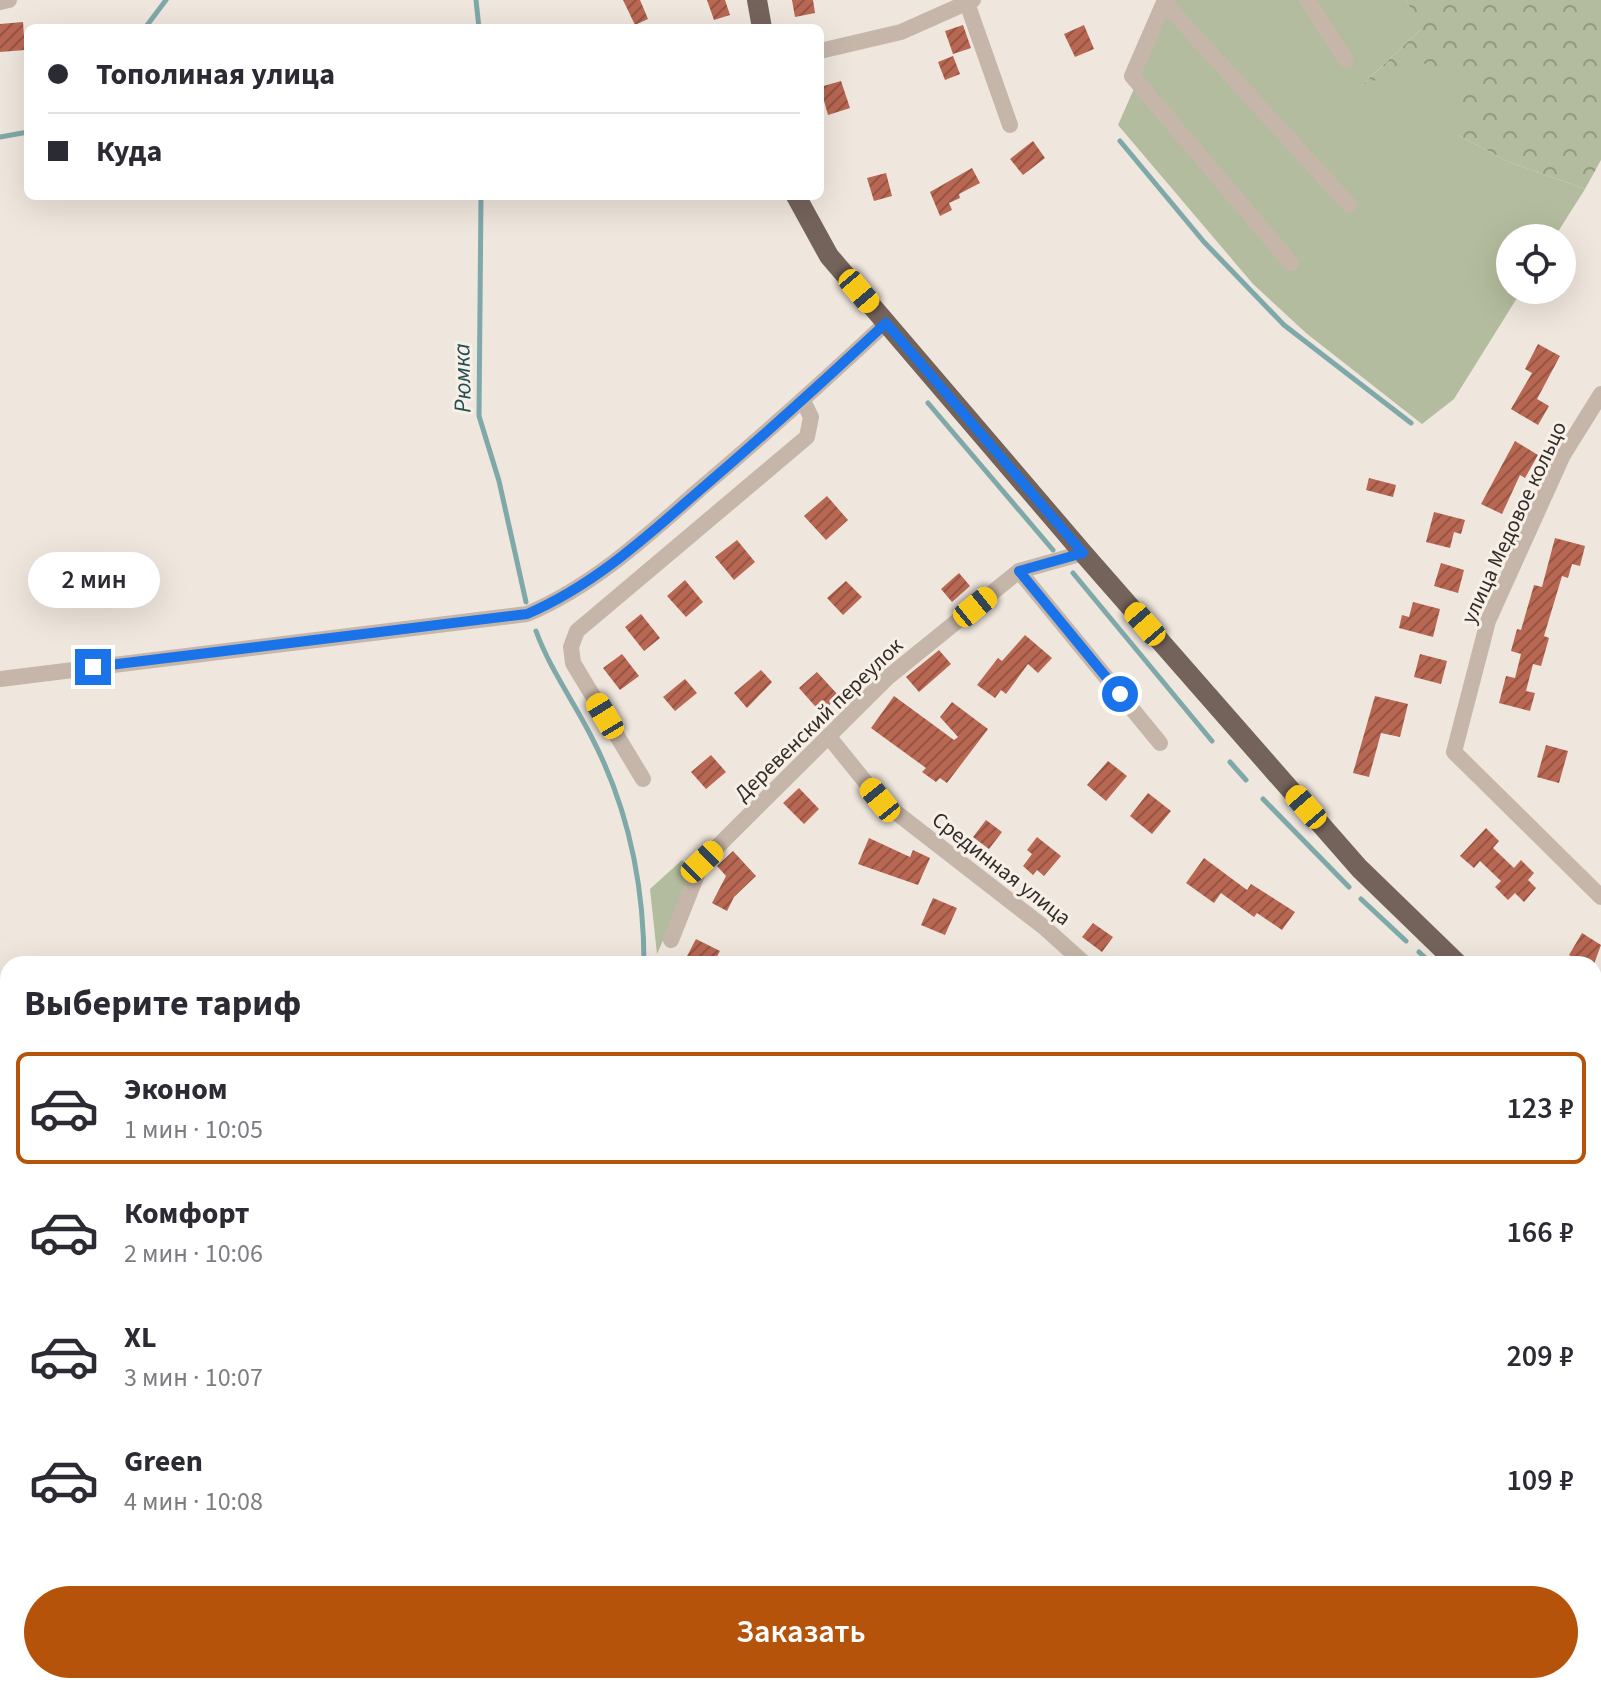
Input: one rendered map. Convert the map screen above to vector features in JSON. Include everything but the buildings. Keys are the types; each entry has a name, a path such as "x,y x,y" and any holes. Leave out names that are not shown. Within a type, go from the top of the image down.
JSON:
{"main road":[{"path":"757,0 761,24"},
{"path":"798,200 829,256 1083,553 1359,868 1450,956"}],"street":[{"path":"0,2 9,0"},
{"path":"1307,0 1346,60"},
{"path":"1291,263 1132,76 1164,1 1349,205"},
{"path":"824,50 901,32 970,2 1010,125"},
{"path":"0,679 527,614 564,598 605,570 803,401 886,323"},
{"name":"улица Медовое кольцо","path":"1601,394 1563,455 1488,621 1454,752 1601,897"},
{"path":"643,779 573,663 571,647 577,631 807,437 811,417 803,401"},
{"name":"Деревенский переулок","path":"671,940 702,862 887,678 1019,571 1083,553"},
{"path":"1019,571 1160,743"},
{"name":"Срединная улица","path":"829,737 880,800 1045,928 1076,956"}],"green space":[{"path":"1173,0 1406,0 1422,28 1362,85 1423,63 1458,79 1458,135 1509,162 1585,189 1563,224 1496,224 1496,304 1513,304 1454,399 1422,424 1306,333 1253,284 1118,125"},
{"path":"1406,0 1601,0 1601,160 1585,189 1509,162 1458,135 1457,79 1360,87 1421,29"},
{"path":"682,860 693,872 657,954 650,889"}],"waterway":[{"path":"148,24 166,0"},
{"name":"Рюмка","path":"476,0 479,24"},
{"path":"0,137 24,133"},
{"path":"1120,141 1204,242 1284,325 1411,423"},
{"name":"Рюмка","path":"481,200 479,416 499,481 526,602"},
{"path":"928,403 1053,550"},
{"path":"1073,573 1212,741"},
{"name":"Рюмка","path":"536,631 603,761 624,817 637,874 644,956"},
{"path":"1230,762 1246,780"},
{"path":"1263,799 1349,887"},
{"path":"1361,899 1406,941"},
{"path":"1419,952 1423,956"}],"route":[{"path":"93,667 527,614 564,598 646,537 803,401 886,323 1083,553 1019,571 1120,694"}]}
